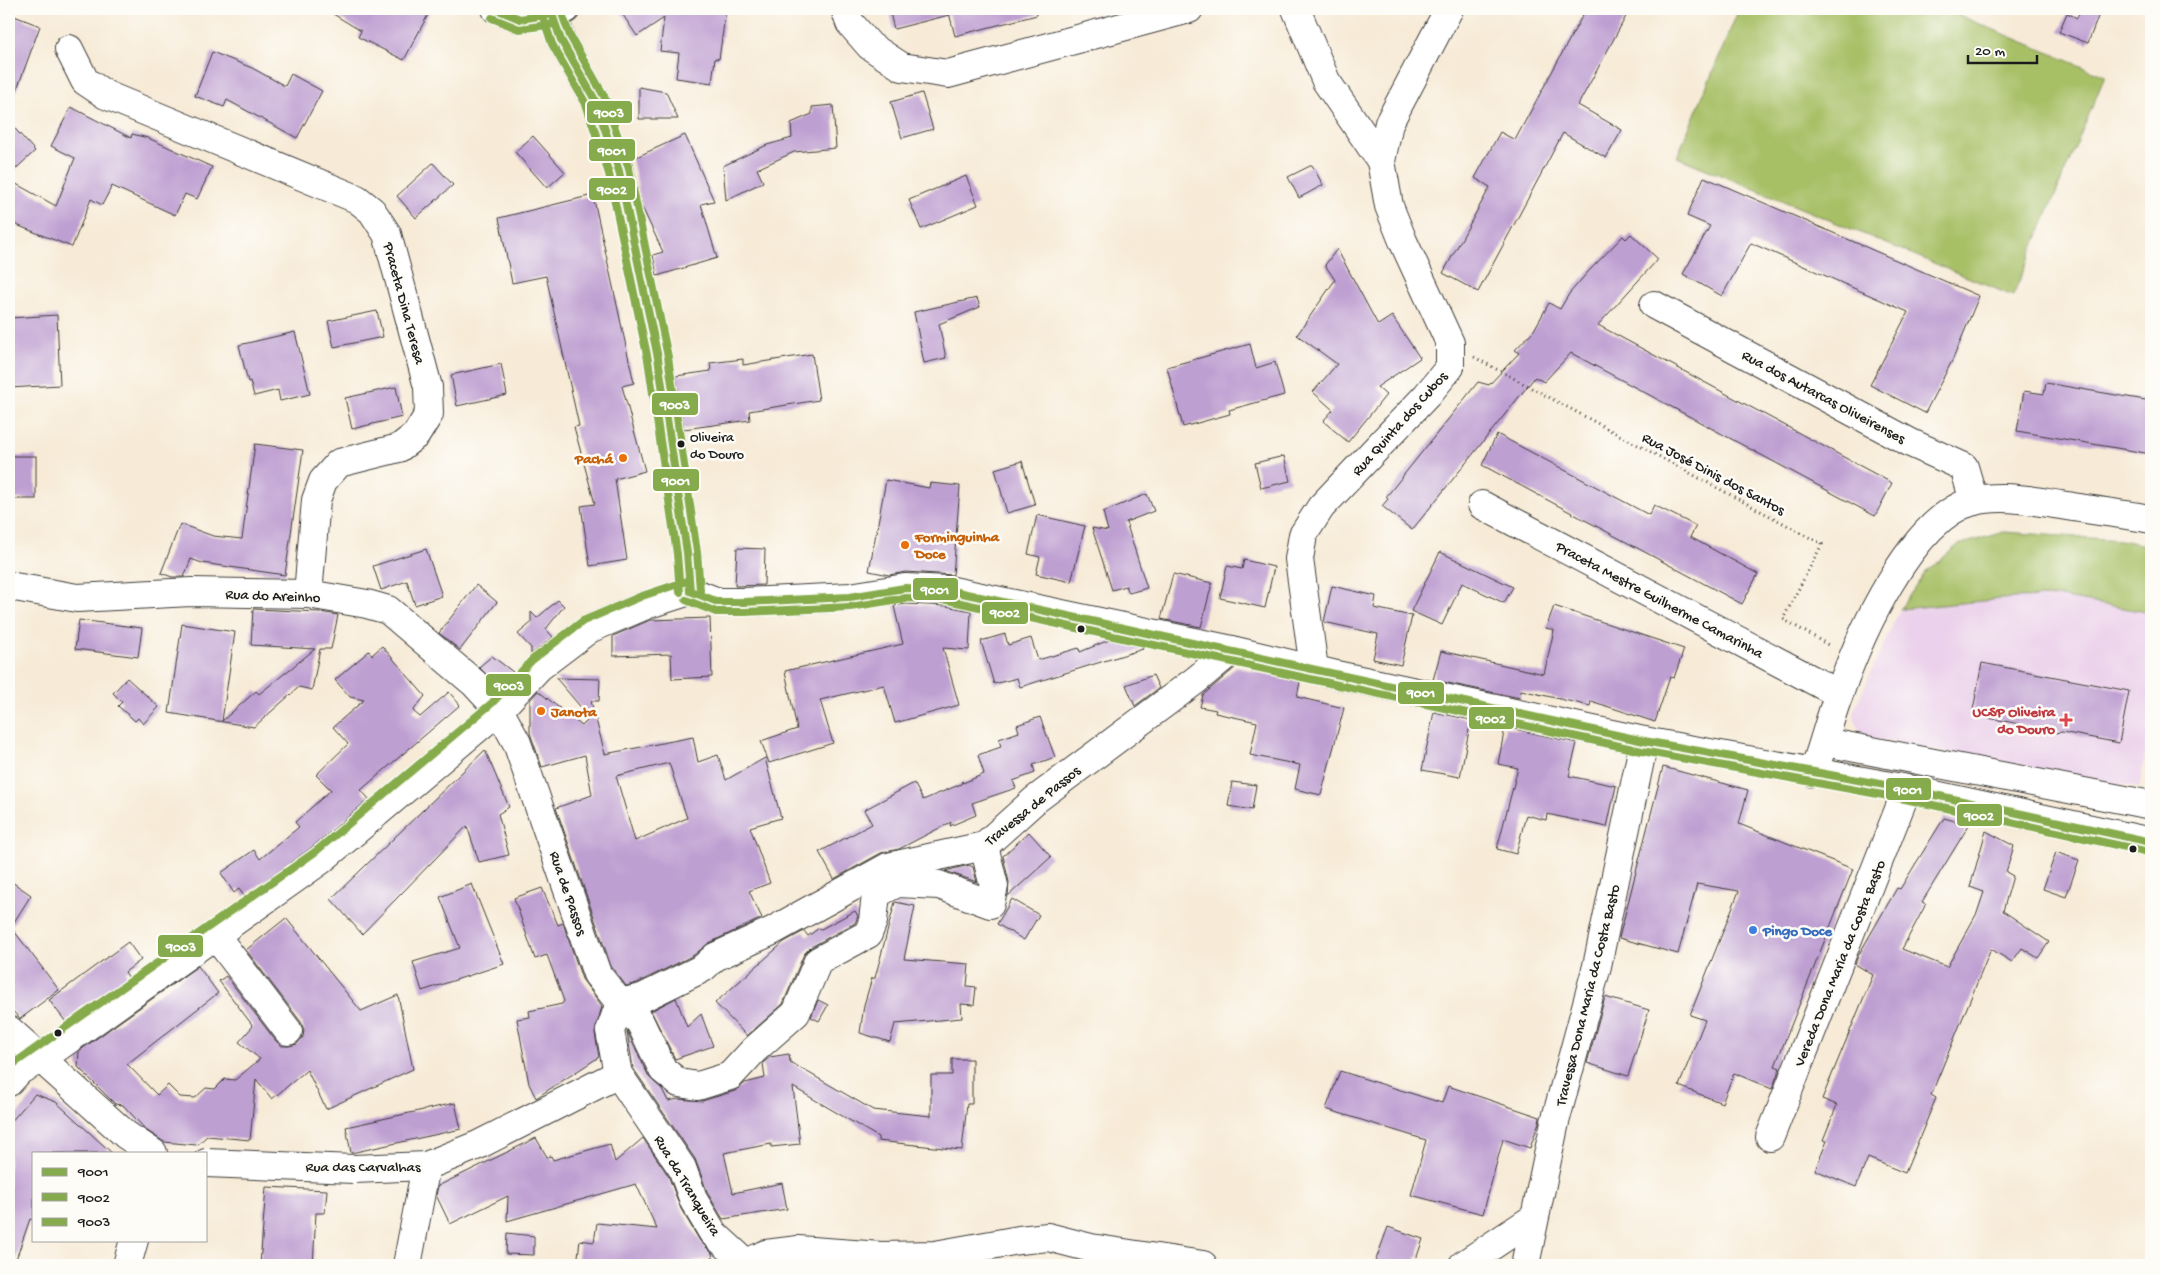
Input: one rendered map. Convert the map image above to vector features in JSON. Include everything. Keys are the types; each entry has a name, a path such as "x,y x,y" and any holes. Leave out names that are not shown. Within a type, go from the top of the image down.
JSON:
{"street":[{"path":"496,9 520,19 556,11 561,40 595,100 619,171 658,358 690,591"},
{"path":"845,9 850,23 870,46 902,67 948,74 1189,9"},
{"path":"1296,9 1326,81 1381,161"},
{"name":"Rua Quinta dos Cubos","path":"1314,669 1299,559 1304,535 1321,507 1427,395 1450,367 1450,343 1403,241 1390,206 1381,161 1388,123 1449,9"},
{"name":"Praceta Dina Teresa","path":"69,49 85,81 106,95 357,199 372,211 387,234 428,387 429,414 416,435 399,448 339,463 323,481 316,500 308,594"},
{"name":"Rua dos Autarcas Oliveirenses","path":"1654,305 1911,443 1964,467 1974,501"},
{"path":"1813,773 1825,742 1839,694 1889,582 1921,537 1944,516 1974,501 2012,498 2151,519"},
{"name":"Praceta Mestre Guilherme Camarinha","path":"1482,505 1839,694"},
{"name":"Rua do Areinho","path":"9,586 78,598 191,592 308,594 367,604 388,610 474,682 499,710"},
{"path":"9,1082 20,1070 41,1059 321,860 499,710 539,667 589,629 646,605 690,591 718,602 745,602 850,597 905,588 948,590 1232,650 1644,741 1907,790 2151,842"},
{"name":"Travessa de Passos","path":"620,1003 642,998 703,968 714,957 772,931 888,867 984,846 1035,800 1196,680 1232,650"},
{"name":"Rua de Passos","path":"499,710 517,743 597,974 620,1003 640,1022 663,1070 679,1083 698,1086 730,1076 754,1050 796,1013 818,961 868,934 876,894 897,883 939,885 990,904 994,886 984,846"},
{"name":"Travessa Dona Maria da Costa Basto","path":"1525,1265 1557,1112 1597,966 1644,741"},
{"path":"1825,742 2151,805"},
{"name":"Vereda Dona Maria da Costa Basto","path":"1770,1137 1907,790"},
{"path":"215,935 288,1031"},
{"path":"618,1074 610,1031 620,1003"},
{"path":"9,1030 126,1135 152,1152"},
{"name":"Rua das Carvalhas","path":"208,1163 354,1168 426,1166 478,1145 618,1074"},
{"name":"Rua da Tranqueira","path":"618,1074 682,1168 694,1201 713,1233 748,1264"},
{"path":"407,1265 426,1166"},
{"path":"1463,1265 1534,1218"},
{"path":"748,1264 766,1254 798,1250 881,1256 936,1255 1048,1237 1091,1248 1203,1265"},
{"path":"126,1265 133,1242"}],"path":[{"name":"Rua José Dinis dos Santos","path":"1450,343 1822,544 1783,619 1853,660"}],"shaded area":[{"path":"2060,597 2151,613 2151,727 2139,788 1869,738 1860,731 1855,720 1854,710 1900,609 2013,598"}],"green space":[{"path":"1739,9 1944,9 2105,76 2013,296 1677,157"},
{"path":"2004,532 2120,540 2151,546 2151,613 2060,597 2013,598 1900,609 1925,573 1958,545"}],"building":[{"path":"325,9 431,9 404,60 358,37 361,31"},
{"path":"619,9 726,9 719,59 715,58 712,83 676,78 679,53 660,51 664,18 637,36"},
{"path":"889,9 948,9 949,15 894,29"},
{"path":"948,9 1036,9 1037,15 955,36"},
{"path":"1586,9 1630,9 1578,105 1622,130 1606,158 1563,133 1478,292 1443,273 1490,187 1475,178 1500,132 1515,140"},
{"path":"2081,9 2101,9 2088,43 2059,32 2067,13 2077,18"},
{"path":"9,14 40,26 11,106 9,105"},
{"path":"212,52 252,68 285,86 291,74 322,91 297,138 227,100 224,107 195,96"},
{"path":"639,87 666,92 678,119 639,119"},
{"path":"922,93 933,129 902,138 891,102"},
{"path":"833,105 836,148 794,152 757,169 763,182 726,200 723,166 767,145 792,138 791,123 812,114 812,107"},
{"path":"71,107 131,138 132,134 148,138 212,167 197,199 185,194 175,215 112,186 102,205 91,199 72,247 9,222 9,180 56,206 75,158 51,146"},
{"path":"9,122 35,151 9,175"},
{"path":"685,135 714,201 701,204 717,258 657,276 653,255 663,252 642,207 632,159"},
{"path":"533,136 565,172 547,188 515,152"},
{"path":"433,163 453,185 416,218 397,196"},
{"path":"1312,165 1323,185 1299,198 1288,177"},
{"path":"966,176 978,205 921,229 909,200"},
{"path":"1704,177 1979,296 1953,359 1925,413 1870,385 1908,312 1751,243 1722,296 1683,274 1710,226 1687,216"},
{"path":"593,195 634,383 622,386 645,471 615,479 627,560 590,566 581,506 595,504 574,427 579,426 546,276 512,283 499,218"},
{"path":"1631,234 1658,259 1598,325 1892,483 1875,516 1571,353 1544,382 1535,377 1412,530 1382,506 1388,499 1386,497 1478,382 1489,385 1519,353 1515,350 1534,330 1549,303 1560,309 1569,294 1587,273 1623,236 1626,239"},
{"path":"1337,249 1378,325 1392,316 1420,358 1377,387 1386,395 1348,442 1323,421 1333,410 1313,392 1337,364 1297,335 1335,280 1325,265"},
{"path":"977,298 980,307 939,324 946,358 924,363 914,312"},
{"path":"377,311 383,337 334,347 328,321"},
{"path":"57,315 60,385 9,388 9,318"},
{"path":"295,332 310,394 280,401 278,390 254,396 250,381 248,382 239,345"},
{"path":"1250,344 1256,368 1275,362 1284,395 1229,410 1230,414 1183,427 1167,367"},
{"path":"812,354 819,400 749,411 750,420 684,429 676,376 711,371 710,363 743,359 743,365"},
{"path":"501,364 507,395 457,406 451,375"},
{"path":"2046,383 2151,401 2151,454 2017,431 2024,391 2044,394"},
{"path":"396,387 402,417 352,429 345,398"},
{"path":"1497,434 1649,515 1654,505 1696,526 1690,537 1758,574 1742,604 1482,465"},
{"path":"255,444 303,450 285,575 202,563 191,559 184,577 172,577 161,573 180,524 213,536 242,539"},
{"path":"9,456 36,456 36,499 9,499"},
{"path":"1284,456 1290,481 1261,488 1255,463"},
{"path":"1022,461 1035,505 1007,513 995,469"},
{"path":"886,480 929,488 930,483 960,486 953,575 906,572 889,575 869,571"},
{"path":"1147,494 1154,511 1126,522 1147,588 1129,593 1126,586 1112,590 1092,528 1108,531 1103,512"},
{"path":"1037,515 1085,526 1071,582 1036,574 1040,557 1028,554"},
{"path":"737,548 765,549 764,585 735,586"},
{"path":"426,549 442,596 415,605 407,581 381,590 373,566"},
{"path":"1440,552 1513,587 1504,603 1462,583 1442,625 1411,611"},
{"path":"1244,560 1274,567 1265,608 1220,598 1227,566 1242,569"},
{"path":"1173,574 1212,583 1201,627 1161,619"},
{"path":"476,585 497,602 460,650 439,633"},
{"path":"1332,586 1376,596 1374,608 1412,616 1401,665 1373,659 1378,634 1324,622"},
{"path":"558,600 564,606 546,629 553,637 531,654 531,648 518,634 531,623 531,612 537,618"},
{"path":"906,604 946,606 971,611 969,650 943,648 959,705 895,723 884,685 820,700 833,743 769,763 761,741 797,729 785,671 903,644 894,606"},
{"path":"1554,606 1684,649 1674,678 1670,677 1655,722 1591,701 1590,706 1521,690 1520,698 1433,680 1441,651 1544,674 1554,630 1546,628"},
{"path":"253,609 320,612 338,615 331,649 320,649 312,690 299,687 254,727 169,713 182,624 235,632 222,721 256,691 259,694 315,649 251,645"},
{"path":"710,618 712,677 672,679 671,654 613,656 613,636 650,620"},
{"path":"79,620 142,628 138,657 75,649"},
{"path":"1005,634 1008,645 1031,638 1038,660 1079,648 1080,652 1109,640 1142,647 1143,649 1020,687 1017,678 994,684 981,641"},
{"path":"382,646 425,696 413,711 420,717 449,692 460,705 361,790 369,799 311,848 244,896 239,889 234,893 221,873 254,850 260,859 299,827 295,822 331,790 316,775 348,744 333,727 364,700 350,697 335,680 369,651 372,655"},
{"path":"492,656 513,672 499,687 479,667"},
{"path":"1982,663 2129,691 2119,743 2062,732 2044,734 2025,725 1972,715"},
{"path":"1236,667 1300,682 1297,697 1344,708 1321,795 1295,789 1300,765 1250,755 1257,722 1215,713 1216,710 1200,707 1203,695"},
{"path":"1153,675 1159,688 1135,706 1126,685"},
{"path":"127,678 159,707 143,724 138,718 135,721 118,706 122,702 113,693"},
{"path":"556,678 600,679 599,701 591,701 605,754 693,737 698,762 718,755 726,780 765,758 781,818 750,827 770,883 749,891 762,918 709,943 694,955 637,983 626,986 611,966 556,808 592,795 585,755 542,767 530,733 530,700 538,691 582,726 590,718","holes":["669,763 687,818 635,841 616,776"]},
{"path":"1434,712 1471,720 1460,777 1422,770"},
{"path":"1040,717 1055,757 1033,765 1035,773 1013,781 1016,788 972,803 976,815 950,826 951,822 899,849 881,853 834,879 819,852 872,824 864,810 914,783 923,800 961,784 962,781 963,783 984,774 978,755 1001,747 999,739 1019,732 1017,725"},
{"path":"1505,727 1577,743 1569,776 1616,786 1607,827 1547,814 1546,820 1526,815 1516,854 1497,849 1518,768 1498,764"},
{"path":"485,750 509,807 498,814 509,855 479,862 467,826 362,934 331,899"},
{"path":"1663,767 1748,790 1739,824 1853,869 1775,1066 1780,1068 1772,1089 1734,1073 1722,1103 1679,1086 1705,1020 1690,1015 1739,891 1697,884 1678,954 1619,938"},
{"path":"1232,782 1256,785 1252,810 1228,806"},
{"path":"1944,818 1969,825 1922,902 1926,904 1902,949 1947,967 1977,913 1984,892 1970,887 1986,831 2014,846 2006,872 2013,876 2003,911 2049,942 2038,958 2022,948 2012,962 1991,949 1931,1095 1936,1098 1905,1173 1868,1158 1856,1187 1815,1170 1827,1141 1823,1140 1837,1105 1822,1099 1873,975 1855,964 1858,956 1897,888 1900,889"},
{"path":"1029,832 1051,857 1008,896 1009,882 1003,856"},
{"path":"2056,852 2079,860 2066,897 2043,889"},
{"path":"969,865 973,867 977,882 945,871"},
{"path":"9,880 31,895 11,927 59,990 20,1019 9,1007"},
{"path":"472,884 504,964 422,991 413,962 460,948 440,897"},
{"path":"542,888 558,925 563,923 582,979 602,1006 595,1033 599,1057 536,1098 529,1084 517,1019 530,1017 529,1011 562,1004 564,1001 547,955 535,959 514,898"},
{"path":"1012,899 1039,915 1024,940 997,924"},
{"path":"895,902 915,906 904,959 969,964 967,986 976,987 974,1005 961,1004 962,1018 895,1024 890,1042 860,1033 864,1005 872,978 875,978"},
{"path":"855,911 858,916 855,923 811,947 804,954 783,1004 747,1036 715,1003 784,942 804,931 808,936 819,928 821,929"},
{"path":"286,918 361,1011 398,995 413,1069 326,1109 307,1070 272,1099 256,1079 250,1140 207,1136 197,1145 164,1142 146,1130 123,1105 115,1104 78,1067 79,1051 198,966 218,993 127,1064 157,1095 168,1085 180,1097 195,1098 206,1088 215,1089 225,1079 235,1080 260,1059 239,1042 253,1026 219,981 226,976 276,1041 282,1046 297,1044 303,1037 304,1030 301,1022 246,950"},
{"path":"128,942 141,960 125,972 129,978 66,1022 49,1000"},
{"path":"1605,997 1649,1010 1628,1076 1587,1063"},
{"path":"676,998 687,1027 701,1014 713,1046 675,1059 651,1011"},
{"path":"818,1000 828,1005 819,1021 811,1017"},
{"path":"627,1031 649,1077 662,1089 668,1101 679,1099 702,1101 735,1091 745,1083 765,1078 763,1063 770,1057 789,1054 790,1062 873,1110 931,1116 931,1075 952,1075 952,1059 972,1059 972,1104 967,1104 962,1150 878,1141 878,1137 793,1087 800,1144 771,1147 771,1144 724,1153 733,1193 782,1183 787,1209 723,1219 708,1194 695,1159 633,1068"},
{"path":"1340,1071 1442,1103 1448,1086 1540,1117 1539,1122 1530,1148 1503,1139 1483,1214 1411,1195 1426,1140 1326,1109"},
{"path":"35,1094 56,1102 111,1152 32,1152 32,1220 30,1219 14,1265 9,1265 9,1124"},
{"path":"455,1103 461,1129 351,1153 346,1127"},
{"path":"536,1138 547,1157 551,1156 553,1160 610,1144 615,1162 643,1138 668,1175 681,1209 700,1241 712,1253 713,1258 673,1265 577,1265 580,1240 594,1242 597,1223 657,1229 636,1184 507,1221 508,1196 450,1224 436,1195 438,1186"},
{"path":"266,1187 327,1190 325,1213 316,1213 313,1265 260,1265"},
{"path":"1388,1227 1423,1239 1414,1265 1374,1265"},
{"path":"507,1233 534,1236 534,1255 506,1254"}],"transit line":[{"name":"9001","path":"496,9 520,19 552,14"},
{"name":"9003","path":"561,11 570,36 604,96 629,169 668,357 697,552 700,590"},
{"name":"9001","path":"552,14 561,40 595,100 619,171 658,358 687,553 690,591"},
{"name":"9002","path":"543,17 552,44 586,104 609,174 648,360 677,554 680,592"},
{"name":"9002","path":"492,18 519,29 554,24"},
{"name":"9003","path":"9,1067 315,852 492,703 532,660 583,621 642,596 687,581"},
{"name":"9001","path":"690,591 718,602 745,602 850,597 905,588 948,590 1644,741 1907,789 2151,842"},
{"name":"9002","path":"686,600 716,612 850,607 906,598 947,600 1642,751 1905,799 2149,852"}],"place":[{"name":"Oliveira do Douro","path":"681,444"},
{"name":"Pachá","path":"623,458"},
{"name":"Forminguinha Doce","path":"905,545"},
{"name":"Janota","path":"541,711"},
{"name":"UCSP Oliveira do Douro","path":"2066,720"},
{"name":"Pingo Doce","path":"1753,930"}]}
